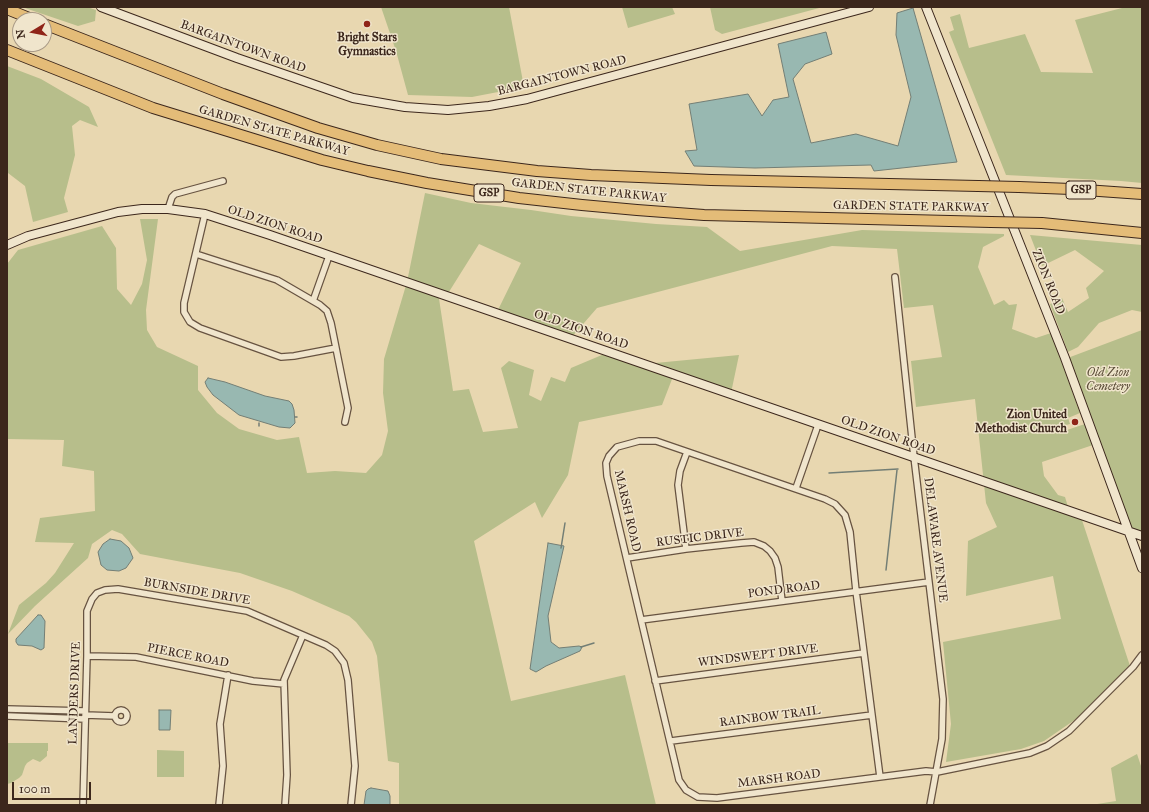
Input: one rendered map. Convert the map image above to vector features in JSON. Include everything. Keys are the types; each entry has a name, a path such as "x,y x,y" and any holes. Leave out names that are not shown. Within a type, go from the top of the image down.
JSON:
{"highway":[{"name":"GARDEN STATE PARKWAY","path":"52,27 223,94 310,126 358,140 441,159 537,171 598,175 696,179 1019,187 1142,194"},
{"name":"GARDEN STATE PARKWAY","path":"7,50 154,108 322,160 427,183 519,198 637,210 711,215 1042,223 1142,233"}],"street":[{"name":"BARGAINTOWN ROAD","path":"101,7 237,58 353,98 391,106 448,110 489,106 532,98 869,7"},
{"name":"ZION ROAD","path":"926,7 1048,316 1142,568"},
{"path":"168,209 173,195 223,181"},
{"name":"OLD ZION ROAD","path":"7,245 28,236 118,212 142,209 168,209 205,214 1142,536"},
{"path":"205,214 183,305 186,315 193,325 281,357 336,348"},
{"path":"196,254 277,280 320,305 328,314 348,408 345,422"},
{"path":"313,301 329,256"},
{"name":"DELAWARE AVENUE","path":"895,277 914,457 943,699 942,739 930,805"},
{"path":"796,488 818,425"},
{"name":"MARSH ROAD","path":"880,777 856,591 850,532 845,516 836,504 796,488 656,441 646,440 617,447 609,456 606,463 607,476 679,780 682,786 691,794 704,798 880,777 937,772 1025,754 1040,749 1070,731 1133,667 1142,655"},
{"path":"686,549 678,485 680,471 687,452"},
{"name":"RUSTIC DRIVE","path":"627,558 686,549 754,542 764,546 775,558 778,567 782,601"},
{"name":"POND ROAD","path":"641,620 929,582"},
{"name":"BURNSIDE DRIVE","path":"105,590 118,589 247,611 303,635 333,650 341,657 345,666 348,680 355,766 351,805"},
{"name":"LANDERS DRIVE","path":"83,805 87,611 94,596 105,590"},
{"path":"285,805 287,775 284,684 285,676 303,635"},
{"name":"WINDSWEPT DRIVE","path":"655,680 864,653"},
{"name":"PIERCE ROAD","path":"87,656 136,658 253,681 284,684"},
{"path":"219,805 223,766 220,724 228,675"},
{"path":"7,709 115,716"},
{"path":"7,716 85,715"},
{"name":"RAINBOW TRAIL","path":"670,741 872,715"}],"green space":[{"path":"22,7 87,7 96,10 95,21 78,26 52,17 52,12 37,12"},
{"path":"381,7 509,7 524,87 472,97 408,95 396,51"},
{"path":"622,7 672,7 675,14 628,28"},
{"path":"710,7 823,7 722,34 715,30"},
{"path":"1126,7 1142,7 1142,183 1006,175 949,32 954,30 950,17 960,14 969,48 1025,34 1041,72 1093,73 1075,20"},
{"path":"7,66 41,79 89,107 98,127 80,120 72,126 75,155 64,198 68,212 33,222 25,186 8,173 7,174"},
{"path":"425,193 471,203 571,216 707,227 740,251 862,230 1004,234 1004,236 983,247 978,267 994,305 1004,300 1009,305 1017,304 1012,329 1036,338 1051,333 1080,413 1068,418 1070,424 1066,425 1067,430 1085,424 1093,445 1042,462 1044,476 1058,495 1065,497 1069,510 1080,514 1131,669 1095,706 1044,741 1021,749 946,762 951,724 943,642 1061,619 1053,576 966,596 968,541 997,527 986,503 975,399 916,407 911,361 942,357 933,305 904,308 897,249 832,246 597,308 571,338 497,312 521,263 479,244 447,295 438,292 453,391 469,389 483,432 518,428 501,368 509,361 534,370 529,395 541,401 551,377 565,382 571,368 609,352 645,364 739,355 731,393 674,374 662,405 579,422 568,475 542,518 535,502 474,541 511,701 625,675 656,805 399,805 399,763 388,761 377,656 372,642 356,622 349,616 292,591 240,573 140,554 122,534 112,530 92,544 88,558 35,606 8,634 19,605 46,583 55,573 74,543 35,542 40,518 95,511 94,471 62,466 64,440 7,439 7,264 18,250 102,226 116,248 117,289 131,305 142,284 147,260 140,219 158,219 146,310 147,330 157,347 198,366 198,390 217,413 239,429 277,440 299,437 307,473 335,471 366,473 382,455 388,431 383,393 384,359 407,282"},
{"path":"1030,235 1142,245 1142,312 1132,310 1099,323 1078,347 1068,352 1050,304 1062,298 1068,312 1089,298 1086,288 1104,271 1075,250 1042,266"},
{"name":"Old Zion Cemetery","path":"1142,330 1142,535 1129,531 1065,359"},
{"path":"7,743 48,743 47,756 40,762 33,759 27,763 22,775 11,783 7,784"},
{"path":"157,750 184,751 184,777 157,777"},
{"path":"1137,754 1142,769 1142,805 1091,805 1116,801 1111,768"}],"water":[{"path":"913,8 957,162 874,171 871,165 755,168 694,166 685,151 697,150 689,104 748,94 762,116 773,100 789,97 778,44 826,32 832,54 805,64 793,79 811,143 856,134 898,146 911,97 896,35 897,13"},
{"path":"208,378 225,382 265,396 289,401 294,410 295,423 290,428 279,427 239,415 213,395 205,382"},
{"path":"110,539 121,541 129,548 133,558 126,568 119,571 107,570 101,565 98,552 103,544"},
{"path":"548,543 564,546 548,616 551,642 559,648 582,647 580,651 536,672 530,669"},
{"path":"38,615 41,615 45,621 44,648 41,650 32,646 18,645 16,639"},
{"path":"159,710 171,710 170,730 159,730"},
{"path":"371,788 388,791 390,796 390,805 364,805 366,791"}],"waterway":[{"path":"829,473 898,469"},
{"path":"886,570 897,470"},
{"path":"561,548 565,523"},
{"path":"581,647 594,643"}],"place":[{"name":"Bright Stars Gymnastics","path":"367,24"},
{"name":"Zion United Methodist Church","path":"1075,422"}]}
